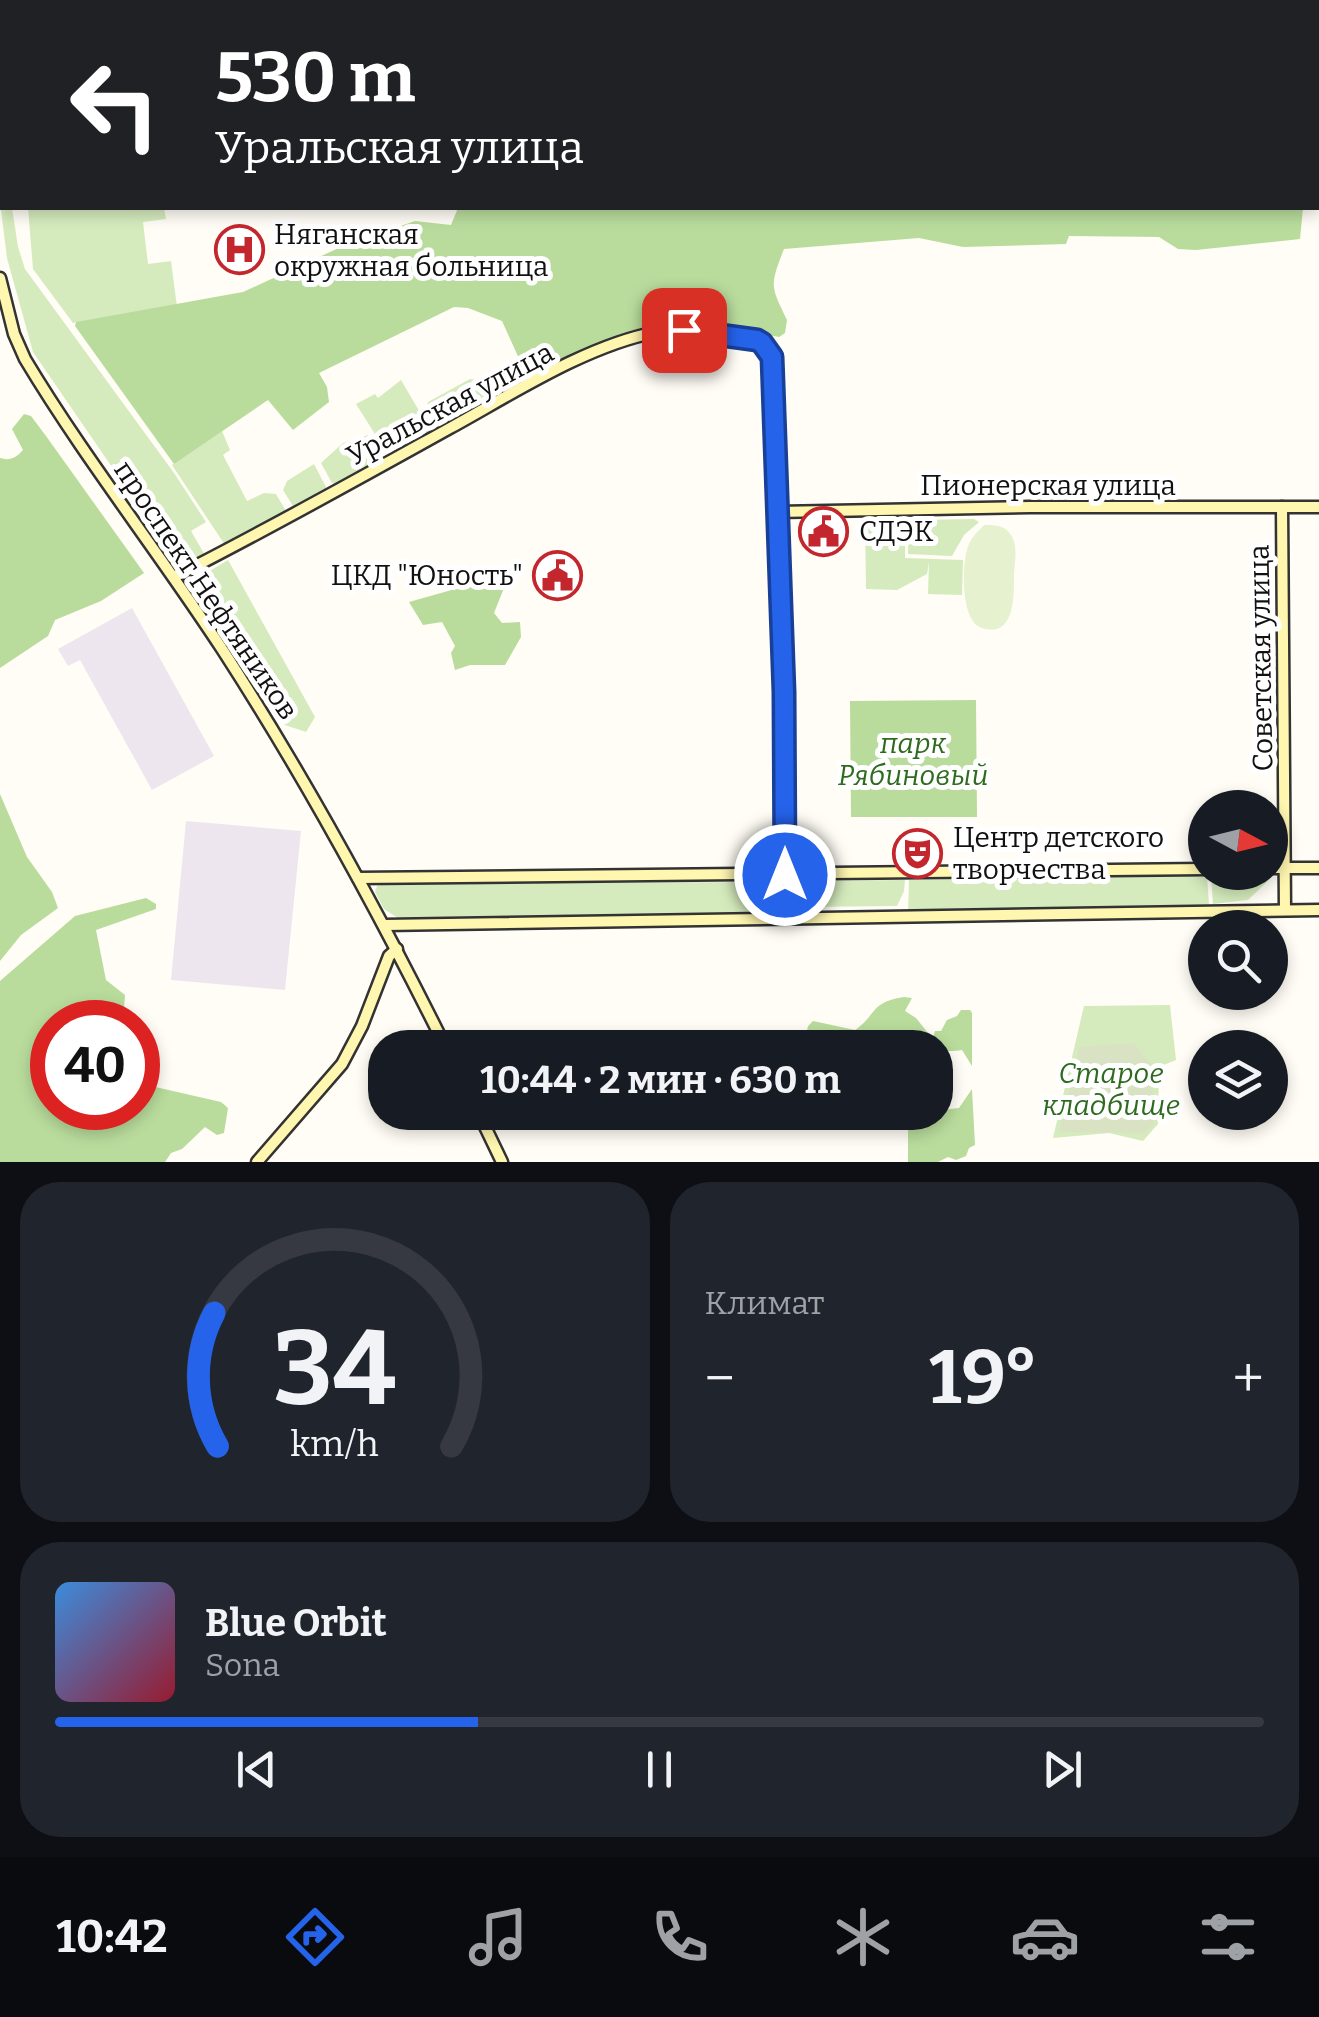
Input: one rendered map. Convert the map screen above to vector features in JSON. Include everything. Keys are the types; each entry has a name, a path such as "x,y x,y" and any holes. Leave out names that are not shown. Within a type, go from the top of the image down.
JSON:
{"main road":[{"name":"проспект Нефтяников","path":"0,278 14,334 25,359 278,738 385,925 437,1030"},
{"name":"Уральская улица","path":"174,578 494,404 607,348 672,330 728,335 762,343 772,357 777,512"},
{"name":"Пионерская улица","path":"777,512 1038,506 1319,507"},
{"name":"Советская улица","path":"1282,507 1284,790"},
{"path":"777,512 786,916"},
{"path":"1288,868 1319,868"},
{"path":"358,878 1188,869"},
{"name":"Советская улица","path":"1285,890 1285,910"},
{"path":"1288,910 1319,910"},
{"path":"385,925 1188,911"},
{"path":"257,1162 342,1064 362,1026 389,956 397,948"},
{"path":"487,1130 502,1162"}],"shaded area":[{"path":"132,608 214,756 152,790 80,660 68,666 58,649"},
{"path":"186,821 301,831 285,990 171,980"}],"green space":[{"path":"1,210 12,210 25,269 206,522 191,531 206,557 188,561 171,553 33,352 7,258"},
{"path":"28,210 164,210 166,219 143,222 148,264 171,261 177,307 73,323 33,269"},
{"path":"457,210 1303,210 1300,239 1196,250 1178,249 1159,237 1069,236 1066,244 963,247 919,238 784,249 774,279 775,293 787,320 785,333 779,337 717,325 654,325 592,346 535,374 526,374 502,321 454,307 319,373 329,402 293,430 268,400 174,464 75,326 76,322 243,292 343,246 415,221 451,225"},
{"path":"470,379 479,380 487,401 436,426 428,402"},
{"path":"401,380 431,431 387,453 356,404 375,394 378,398"},
{"path":"24,414 31,416 144,573 101,601 55,620 48,636 0,668 0,458 13,458 23,450 12,429"},
{"path":"222,431 230,450 223,455 247,501 264,493 276,494 286,511 225,545 172,465"},
{"path":"368,435 381,458 337,484 332,483 321,463 343,443"},
{"path":"314,464 327,489 293,506 283,490 287,481"},
{"path":"865,521 979,522 964,535 952,556 908,554 909,526 905,525 905,558 963,560 962,595 928,594 929,562 927,574 897,590 866,589"},
{"path":"984,525 1006,529 1015,548 1011,612 1001,627 993,630 975,624 965,594 968,546"},
{"path":"228,560 315,717 306,732 285,725 200,589 208,572"},
{"path":"508,567 510,573 494,613 502,623 520,622 521,637 505,665 470,665 455,670 451,653 455,646 442,622 423,625 409,602 484,584"},
{"name":"парк Рябиновый","path":"976,700 977,817 851,817 850,701"},
{"path":"0,794 27,857 52,892 58,908 21,935 0,961"},
{"path":"1188,875 1188,890 1208,890 1209,905 908,912 909,880"},
{"path":"905,880 897,906 804,907 791,881"},
{"path":"777,882 779,913 750,915 401,920 384,909 375,892 377,886 385,883"},
{"path":"1212,890 1258,890 1248,900 1213,904"},
{"path":"146,898 156,904 156,909 96,930 106,980 125,995 125,1000 30,1000 30,1130 160,1130 160,1088 221,1102 228,1108 224,1133 217,1135 205,1127 165,1162 0,1162 0,981 75,916"},
{"path":"912,998 905,1011 926,1030 855,1030 879,1006 893,999"},
{"path":"1170,1005 1176,1060 1159,1067 1158,1124 1143,1141 1109,1133 1053,1138 1084,1006"},
{"path":"961,1010 972,1013 972,1066 962,1050 953,1051 953,1030 942,1030 947,1020"},
{"path":"813,1021 855,1030 807,1030"},
{"name":"Старое кладбище","path":"1133,1043 1151,1064 1154,1123 1145,1133 1059,1132 1079,1047"},
{"path":"972,1089 975,1145 966,1156 938,1162 908,1162 908,1130 953,1130 953,1109 959,1108"}],"place":[{"name":"Няганская окружная больница","path":"239,250"},
{"name":"СДЭК","path":"824,531"},
{"name":"ЦКД \"Юность\"","path":"558,575"},
{"name":"Центр детского творчества","path":"918,853"}],"route":[{"path":"684,330 757,340 772,357 775,373 785,875"}]}
